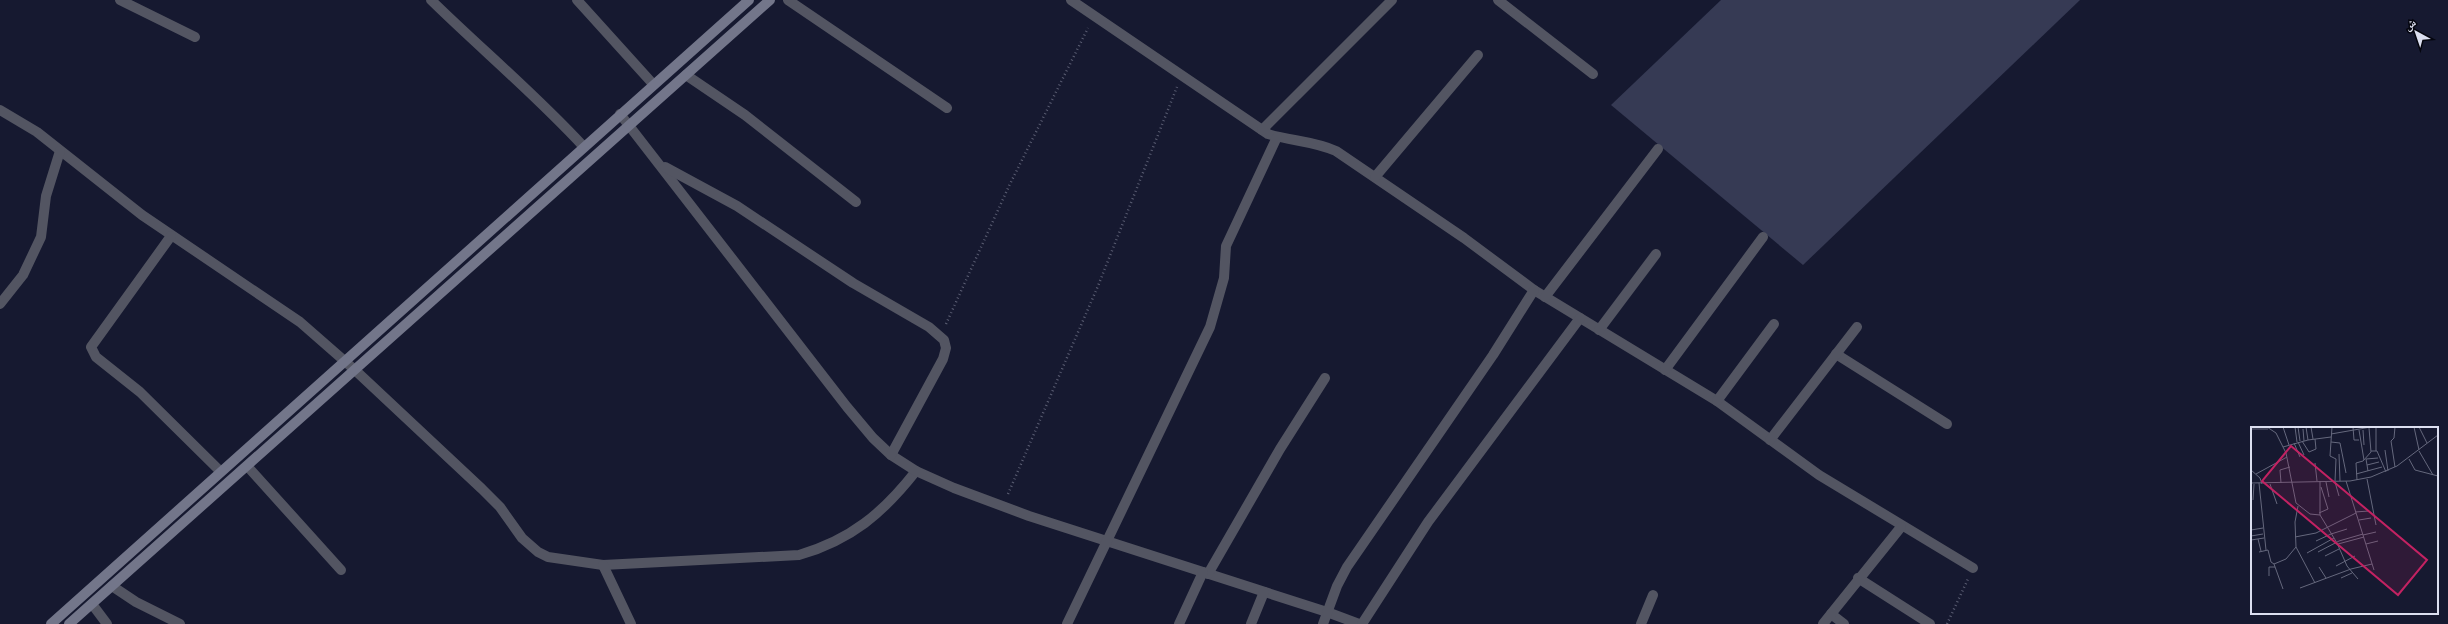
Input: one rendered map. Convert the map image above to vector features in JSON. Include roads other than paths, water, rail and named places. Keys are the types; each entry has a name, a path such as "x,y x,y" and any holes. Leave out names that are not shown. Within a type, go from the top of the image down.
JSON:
{"main road":[{"path":"50,624 583,146 749,0"},
{"path":"69,624 770,0"}],"street":[{"path":"120,0 195,37"},
{"path":"431,0 493,60 548,108 583,146"},
{"path":"577,0 653,84"},
{"path":"788,0 947,108"},
{"path":"1071,0 1262,130 1277,137 1318,143 1336,150 1464,238 1534,290 1664,370 1717,400 1819,475 1901,526 1973,568"},
{"path":"1262,130 1392,0"},
{"path":"1498,0 1593,74"},
{"path":"1375,177 1478,55"},
{"path":"686,75 745,115 856,202"},
{"path":"0,110 37,132 171,236 300,322 356,370 482,489 500,507 530,546 548,556 603,564 799,555 824,548 868,522 897,495 916,471"},
{"path":"620,114 847,407 873,438 891,455 916,471 1003,506 1328,612 1360,624 1428,522 1580,318"},
{"path":"1067,624 1210,327 1224,278 1226,246 1277,137"},
{"path":"1545,297 1658,149"},
{"path":"0,304 23,275 41,237 46,196 60,151"},
{"path":"661,165 737,206 847,279 941,336 946,348 943,359 891,455"},
{"path":"171,236 91,347 96,357 140,392 220,471"},
{"path":"1664,370 1763,237"},
{"path":"1599,330 1656,254"},
{"path":"1322,624 1337,586 1347,567 1493,355 1534,290"},
{"path":"1717,400 1774,324"},
{"path":"1770,440 1857,327"},
{"path":"1836,354 1947,424"},
{"path":"1179,624 1206,573 1280,449 1325,378"},
{"path":"248,466 341,570"},
{"path":"1823,624 1858,578 1901,526"},
{"path":"603,564 631,624"},
{"path":"1858,578 1930,624"},
{"path":"112,586 136,602 180,624"},
{"path":"1251,624 1264,592"},
{"path":"1641,624 1653,594"},
{"path":"92,604 107,624"},
{"path":"1831,614 1844,624"}]}
